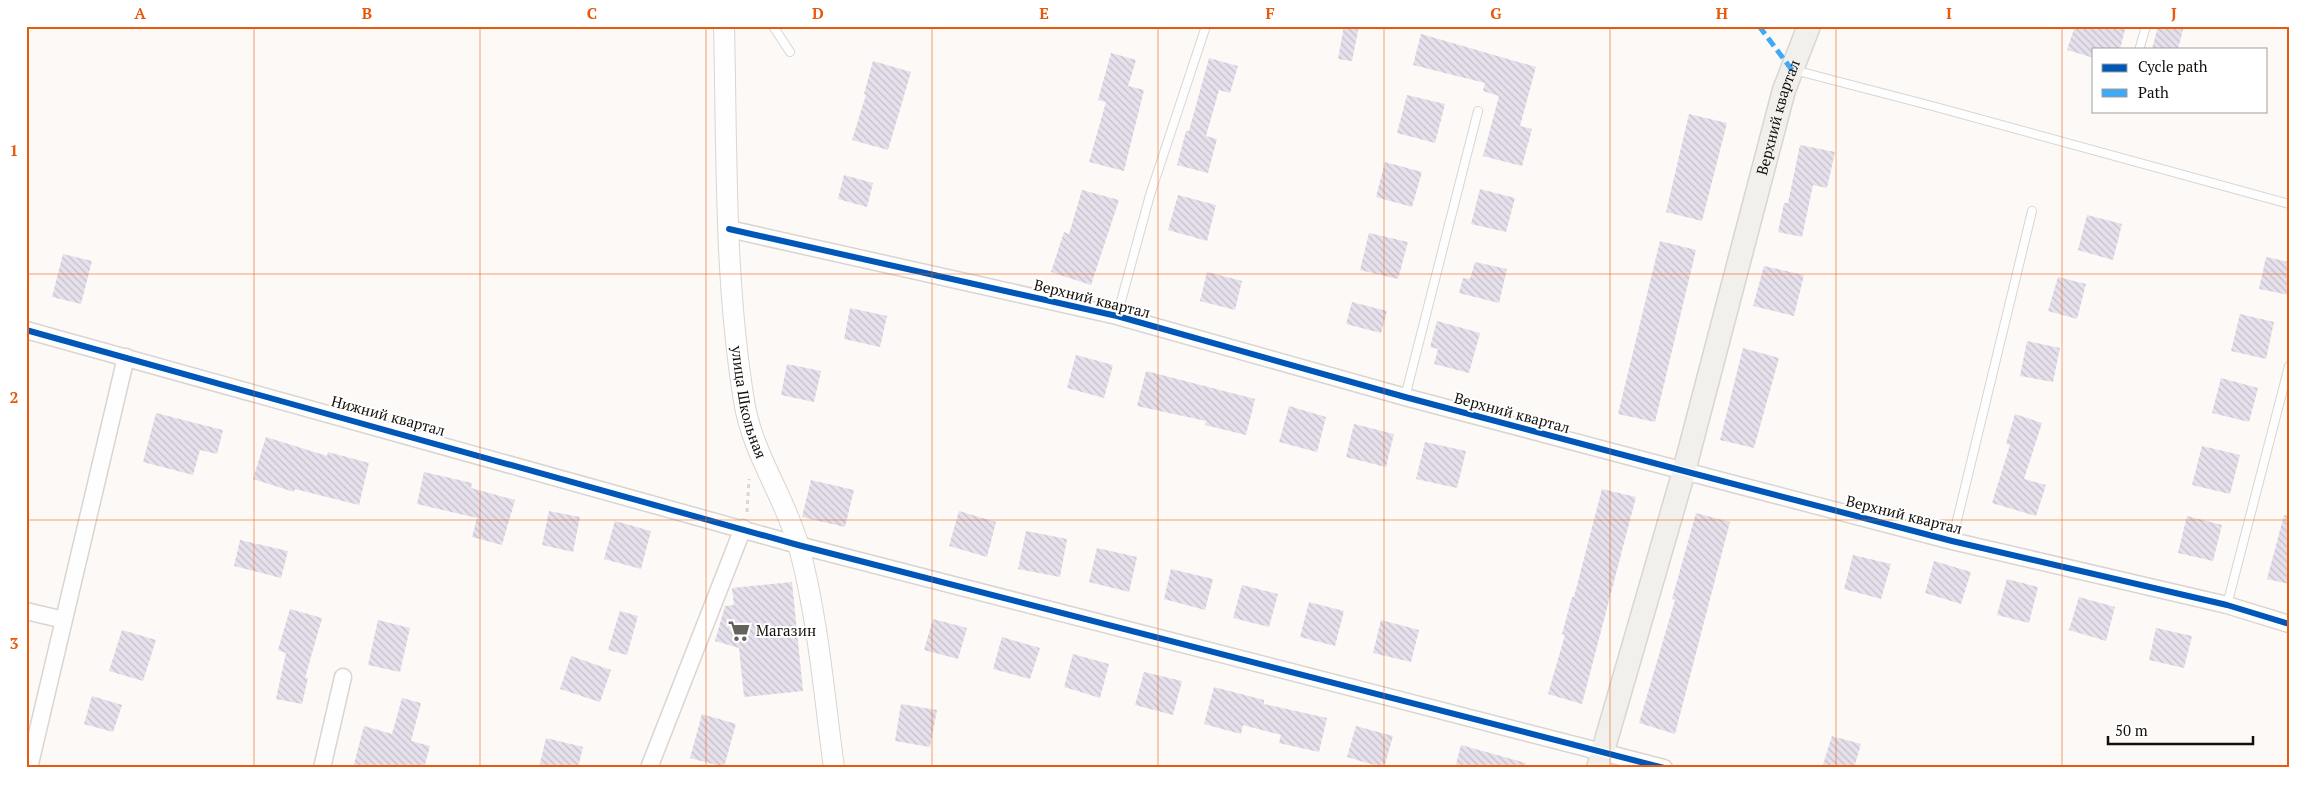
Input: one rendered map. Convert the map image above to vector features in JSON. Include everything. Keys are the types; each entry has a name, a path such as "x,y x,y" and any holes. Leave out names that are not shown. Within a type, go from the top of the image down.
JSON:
{"main road":[{"name":"Верхний квартал","path":"1600,759 1684,471 1784,90 1809,26"}],"street":[{"name":"улица Школьная","path":"724,26 733,316 744,404 758,449 798,545 810,596 834,768"},
{"name":"Верхний квартал","path":"729,229 1117,316 1405,397 1684,471 1952,541 2227,605 2289,624"},
{"name":"Нижний квартал","path":"26,330 743,528 798,545"},
{"path":"29,768 126,357"},
{"path":"650,768 743,528"},
{"path":"798,545 1600,759 1664,768"},
{"path":"26,611 64,620"},
{"path":"322,768 343,676"}],"lane":[{"path":"773,26 790,52"},
{"name":"Верхний квартал","path":"1117,316 1150,195 1206,26"},
{"path":"2140,47 2146,26"},
{"path":"1792,70 1936,107 2289,204"},
{"path":"1405,397 1478,111"},
{"name":"Верхний квартал","path":"1952,541 2032,211"},
{"path":"2227,605 2289,366"}],"building":[{"path":"1344,26 1359,26 1352,61 1338,59"},
{"path":"2075,26 2126,26 2120,48 2092,48 2092,57 2067,50"},
{"path":"2158,26 2184,26 2178,48 2152,48"},
{"path":"1421,34 1536,67 1520,126 1532,129 1522,166 1483,156 1499,96 1483,91 1485,83 1413,65"},
{"path":"1111,53 1136,60 1128,86 1144,90 1124,171 1089,162 1106,102 1098,100"},
{"path":"1209,58 1238,66 1230,93 1219,90 1206,136 1217,139 1208,173 1177,165 1186,131 1189,131"},
{"path":"873,61 911,72 888,150 852,140 866,95 864,94"},
{"path":"1407,95 1445,104 1435,143 1397,133"},
{"path":"1689,114 1727,123 1702,221 1666,212"},
{"path":"1800,145 1835,152 1827,188 1813,185 1802,237 1778,232 1784,203 1788,203"},
{"path":"1385,162 1422,172 1412,207 1376,197"},
{"path":"844,175 873,183 867,207 838,199"},
{"path":"1480,189 1515,198 1506,232 1471,224"},
{"path":"1082,190 1119,200 1091,285 1051,272 1064,232 1069,234"},
{"path":"1178,195 1216,205 1207,241 1168,230"},
{"path":"2087,215 2122,224 2113,260 2078,250"},
{"path":"1369,233 1408,242 1398,279 1360,270"},
{"path":"1660,241 1696,250 1655,422 1618,414"},
{"path":"63,254 92,261 81,304 52,297"},
{"path":"2266,257 2289,262 2289,295 2259,289"},
{"path":"1475,262 1507,269 1499,303 1459,293 1463,278 1470,279"},
{"path":"1764,266 1804,275 1794,316 1753,306"},
{"path":"1207,272 1242,281 1235,310 1200,301"},
{"path":"2058,277 2086,284 2077,319 2048,311"},
{"path":"1352,302 1387,311 1381,333 1346,324"},
{"path":"850,308 887,316 880,347 844,339"},
{"path":"2240,314 2274,322 2266,359 2231,351"},
{"path":"1437,321 1480,333 1469,373 1434,364 1438,349 1430,347"},
{"path":"2027,341 2060,348 2053,382 2020,376"},
{"path":"1743,348 1779,358 1754,448 1720,440"},
{"path":"1076,355 1113,365 1104,398 1067,388"},
{"path":"787,364 821,371 814,402 781,395"},
{"path":"1146,371 1255,399 1246,435 1205,425 1206,421 1137,406"},
{"path":"2221,378 2258,388 2249,422 2212,413"},
{"path":"1289,406 1326,417 1317,452 1279,442"},
{"path":"156,413 223,430 217,454 200,450 193,475 143,462"},
{"path":"2015,414 2042,423 2024,479 2046,485 2036,516 1992,503 2010,445 2006,444"},
{"path":"1354,424 1394,434 1386,467 1346,457"},
{"path":"266,437 327,456 328,452 369,463 359,505 295,489 294,492 253,479"},
{"path":"1425,442 1466,451 1457,488 1416,479"},
{"path":"2202,446 2240,455 2230,494 2192,485"},
{"path":"424,472 472,483 471,488 515,500 502,545 472,537 477,518 417,504"},
{"path":"811,480 854,490 845,527 802,517"},
{"path":"1602,489 1636,497 1582,704 1548,694 1565,635 1562,634 1572,597 1574,597"},
{"path":"549,511 580,517 573,552 542,545"},
{"path":"959,511 996,522 987,557 949,546"},
{"path":"1696,513 1730,522 1675,734 1639,723 1675,600 1672,599"},
{"path":"2284,515 2289,516 2289,584 2267,579"},
{"path":"2187,516 2222,525 2213,561 2178,553"},
{"path":"615,521 651,531 641,569 604,559"},
{"path":"1026,531 1067,539 1060,577 1018,569"},
{"path":"240,540 288,551 281,578 234,566"},
{"path":"1097,548 1137,557 1129,592 1089,582"},
{"path":"1853,555 1891,564 1881,599 1844,589"},
{"path":"1934,561 1971,572 1961,604 1925,593"},
{"path":"1171,569 1213,579 1205,610 1164,599"},
{"path":"2007,579 2038,587 2029,623 1997,615"},
{"path":"792,582 803,691 744,697 739,648 715,641 725,606 734,605 732,588"},
{"path":"1242,585 1278,594 1269,627 1233,618"},
{"path":"2079,597 2115,607 2106,641 2069,630"},
{"path":"1309,602 1344,611 1335,646 1300,637"},
{"path":"290,609 322,618 305,678 308,678 302,704 276,699 286,653 278,650"},
{"path":"620,611 638,616 627,655 608,650"},
{"path":"933,619 967,628 958,659 924,650"},
{"path":"378,620 410,628 400,672 368,665"},
{"path":"1381,620 1419,630 1411,662 1373,653"},
{"path":"2156,628 2192,636 2184,668 2149,660"},
{"path":"122,630 156,640 143,681 109,671"},
{"path":"1002,637 1040,648 1030,679 993,669"},
{"path":"1073,654 1109,664 1100,698 1064,687"},
{"path":"571,656 611,670 600,702 560,689"},
{"path":"1144,672 1182,681 1173,715 1135,705"},
{"path":"1214,687 1264,700 1264,704 1327,718 1319,752 1279,743 1281,735 1243,725 1241,734 1204,724"},
{"path":"92,696 122,705 113,732 84,724"},
{"path":"402,698 421,703 411,741 430,746 424,768 353,768 364,726 392,734"},
{"path":"901,704 937,710 930,747 895,741"},
{"path":"702,714 736,724 724,767 690,758"},
{"path":"1356,726 1393,736 1384,768 1347,757"},
{"path":"1832,736 1861,744 1854,768 1822,768"},
{"path":"546,738 583,747 578,768 539,768"},
{"path":"1461,745 1526,763 1525,768 1455,768"}],"marked path":[{"path":"1759,26 1792,70"}],"cycle path":[{"path":"729,229 1117,316 1405,397 1684,471 1952,541 2227,605 2289,624"},
{"path":"26,330 798,545 1664,768"}],"place":[{"name":"Магазин","path":"739,631"}]}
